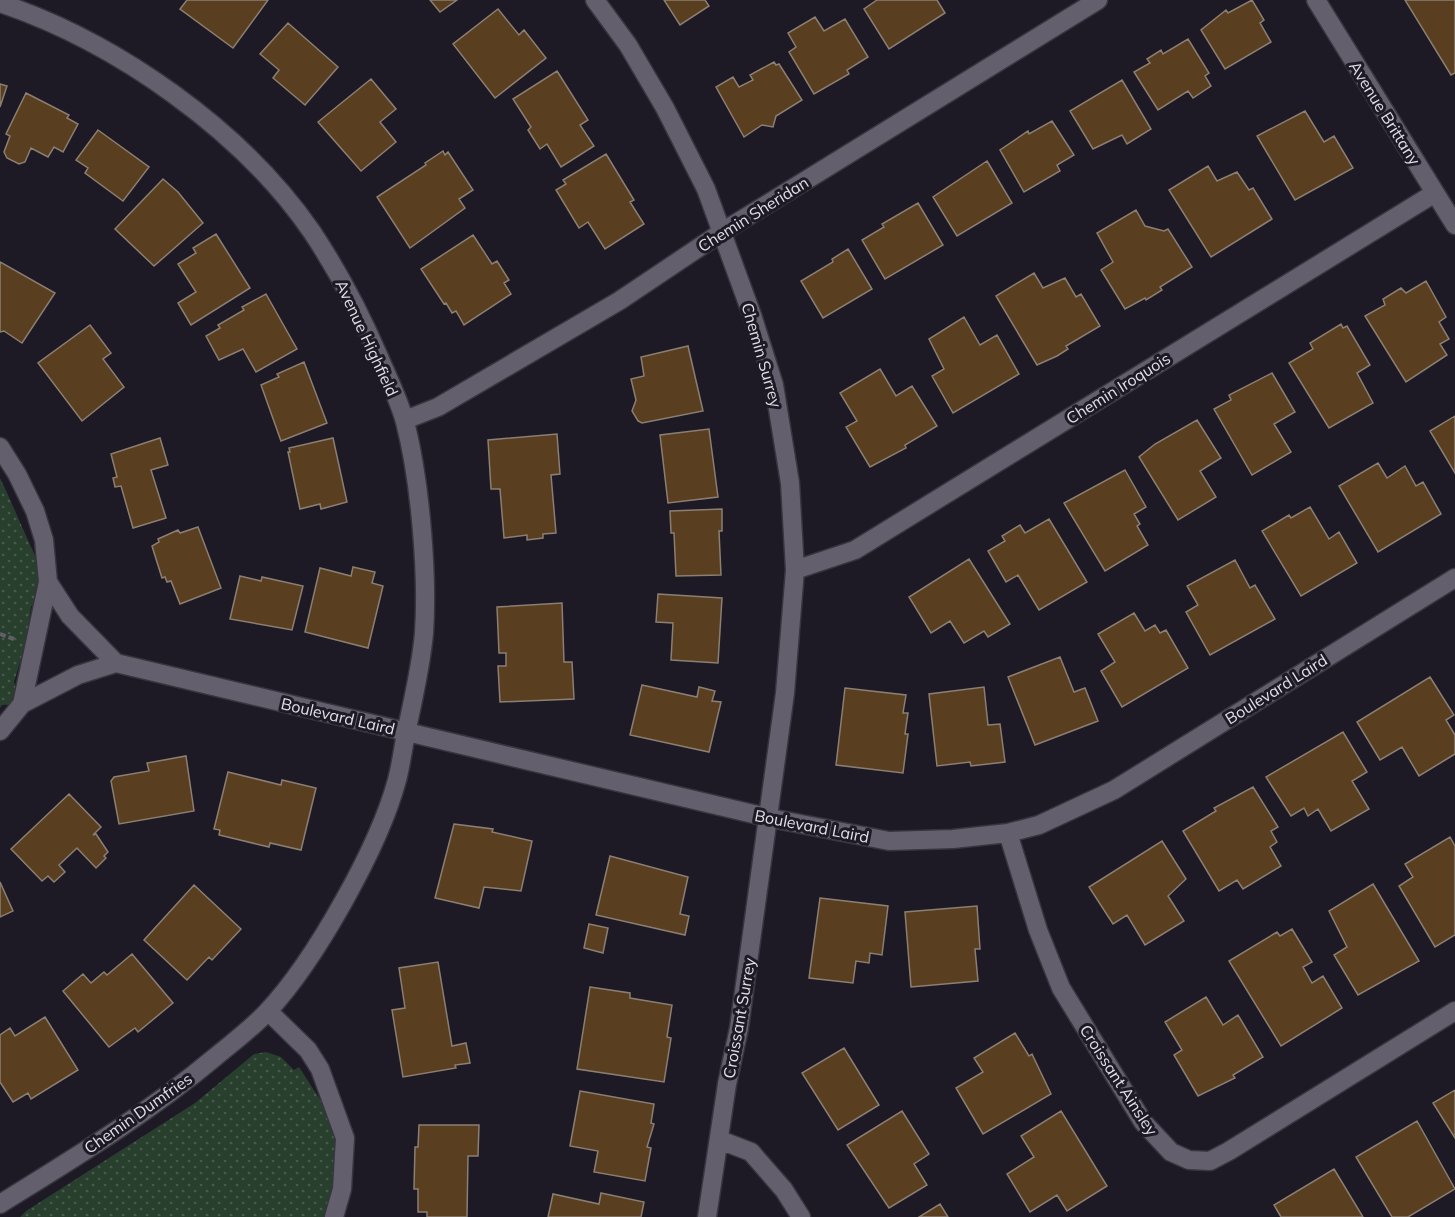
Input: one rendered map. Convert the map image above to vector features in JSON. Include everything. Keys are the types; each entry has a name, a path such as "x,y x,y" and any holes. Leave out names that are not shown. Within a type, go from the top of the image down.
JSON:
{"street":[{"name":"Chemin Surrey","path":"595,0 628,45 665,108 706,189 774,385 790,483 795,570 770,818"},
{"name":"Chemin Sheridan","path":"405,420 438,407 619,301 722,232 1098,0"},
{"name":"Avenue Brittany","path":"1316,0 1455,225"},
{"name":"Avenue Highfield","path":"0,3 105,50 155,81 208,122 267,178 310,230 348,290 405,420 412,464 424,568 424,633 406,732"},
{"name":"Chemin Iroquois","path":"795,570 855,550 1435,193"},
{"path":"0,447 17,474 35,511 44,540 48,582 22,704"},
{"name":"Boulevard Laird","path":"116,663 770,818 889,841 953,839 1008,833 1039,825 1114,790 1455,578"},
{"path":"0,731 22,704 78,675 116,663 70,616 48,582"},
{"name":"Chemin Dumfries","path":"0,1204 140,1116 188,1080 268,1011 309,956 358,872 396,782 406,732"},
{"name":"Croissant Surrey","path":"707,1217 770,818"},
{"name":"Croissant Ainsley","path":"1008,833 1038,930 1061,988 1143,1122 1171,1152 1189,1160 1210,1161 1230,1151 1455,1011"},
{"path":"268,1011 308,1050 321,1068 345,1138 342,1189 334,1217"},
{"path":"720,1140 751,1152 772,1175 801,1217"}],"green space":[{"path":"0,478 48,582 31,607 26,643 14,682 22,704 2,705 0,708"},
{"path":"266,1052 281,1057 294,1070 299,1067 345,1138 334,1217 20,1217 195,1103 254,1054"}],"building":[{"path":"187,0 268,0 233,48 180,9"},
{"path":"430,0 457,0 440,12"},
{"path":"664,0 705,0 709,6 680,25"},
{"path":"877,0 937,0 945,13 889,49 864,9"},
{"path":"1252,0 1264,20 1260,23 1271,42 1225,69 1201,30 1226,10 1228,13"},
{"path":"1405,0 1455,0 1455,73 1451,75"},
{"path":"498,9 519,35 524,30 546,58 495,98 453,44"},
{"path":"815,17 824,31 845,19 868,57 847,70 849,74 814,94 789,52 796,47 788,33"},
{"path":"288,23 338,67 305,105 273,78 279,70 260,54"},
{"path":"1188,39 1209,73 1205,76 1211,86 1193,98 1188,91 1158,110 1134,72 1150,63 1147,59 1161,50 1163,54"},
{"path":"774,62 776,65 779,64 802,100 776,116 773,127 762,125 744,137 716,87 733,77 739,87 753,80 750,75"},
{"path":"557,71 588,120 580,125 594,146 561,167 547,144 540,149 528,130 531,127 513,99"},
{"path":"371,79 396,109 380,122 396,142 361,171 318,122"},
{"path":"1122,80 1151,129 1127,144 1122,135 1093,149 1070,111"},
{"path":"0,84 7,86 0,107"},
{"path":"26,93 69,115 67,118 78,124 63,152 54,147 48,157 31,148 25,162 19,164 7,158 4,152 10,136 6,134"},
{"path":"1305,111 1324,142 1334,136 1353,168 1295,200 1257,136"},
{"path":"1052,121 1074,155 1057,165 1060,171 1024,192 1000,150 1028,131 1029,134"},
{"path":"98,130 149,167 123,201 85,173 88,168 76,160"},
{"path":"443,151 445,155 448,152 473,190 459,199 465,208 410,248 377,197"},
{"path":"606,154 634,200 630,202 644,224 605,249 588,222 579,228 556,190 566,184 563,180"},
{"path":"987,161 1012,203 957,236 933,197"},
{"path":"1208,166 1217,181 1237,172 1249,190 1253,188 1272,219 1211,257 1169,190"},
{"path":"163,179 178,192 203,223 154,266 115,229"},
{"path":"918,203 943,245 885,279 862,240 884,227 882,224"},
{"path":"1136,210 1145,226 1164,231 1168,229 1192,267 1160,287 1162,290 1125,309 1101,270 1113,262 1097,233"},
{"path":"216,234 250,288 191,325 178,303 196,292 178,264 196,253 193,248"},
{"path":"473,235 492,264 497,261 509,280 504,283 511,294 464,325 456,311 452,313 446,303 444,304 421,269"},
{"path":"848,249 872,289 823,318 801,281 833,262 832,259"},
{"path":"0,262 55,293 22,343 4,331 0,332"},
{"path":"1034,273 1043,288 1065,278 1076,297 1081,294 1100,326 1066,346 1068,349 1057,356 1037,365 996,296"},
{"path":"1426,281 1446,317 1439,322 1449,339 1440,344 1447,355 1406,382 1365,316 1385,305 1383,299 1401,288 1406,293"},
{"path":"266,294 297,349 256,372 243,349 219,360 206,336 220,328 218,325 244,310 242,307"},
{"path":"964,317 980,345 997,335 1019,374 953,413 932,376 944,369 929,339"},
{"path":"1341,324 1343,328 1347,326 1370,365 1357,373 1373,403 1329,428 1289,363 1313,349 1310,343"},
{"path":"90,325 111,353 103,359 124,387 82,421 38,363"},
{"path":"688,346 703,411 642,423 638,421 632,411 636,400 631,379 644,376 641,357"},
{"path":"304,362 327,423 281,441 261,385 279,377 277,374"},
{"path":"880,369 896,396 912,386 937,426 905,445 906,448 870,467 846,427 857,421 840,393"},
{"path":"1272,373 1295,412 1274,424 1291,452 1252,475 1214,409 1231,400 1229,395"},
{"path":"1455,416 1455,473 1430,431"},
{"path":"1197,420 1221,458 1200,471 1216,497 1178,520 1139,457 1155,444"},
{"path":"709,429 718,497 668,503 660,435"},
{"path":"557,434 560,474 551,475 556,533 543,534 543,538 527,540 527,535 504,538 500,489 491,489 488,440"},
{"path":"160,438 168,465 151,470 166,518 133,528 121,486 115,487 113,478 117,477 111,454"},
{"path":"333,438 347,502 321,509 320,504 300,509 289,448"},
{"path":"1378,463 1387,478 1405,466 1416,486 1423,482 1441,514 1378,552 1339,486"},
{"path":"1125,470 1146,507 1134,514 1140,524 1137,526 1148,545 1105,571 1064,503"},
{"path":"1310,507 1329,539 1339,532 1357,563 1301,596 1262,531 1289,515 1291,518"},
{"path":"722,509 722,531 719,531 721,575 676,576 674,533 671,533 670,511"},
{"path":"1049,519 1087,582 1039,610 1018,575 1006,582 988,551 1005,541 1002,536 1020,525 1025,533"},
{"path":"198,527 221,588 180,604 171,581 167,582 165,577 162,578 152,546 159,542 158,539 178,530 180,533"},
{"path":"969,559 1010,624 988,637 984,631 964,643 950,621 931,633 909,597"},
{"path":"1235,560 1250,588 1255,585 1275,619 1210,655 1186,612 1198,605 1187,586"},
{"path":"353,567 375,572 372,583 383,586 368,648 305,632 320,568 351,576"},
{"path":"240,576 261,581 262,577 303,586 292,630 230,619"},
{"path":"658,594 722,598 718,663 671,660 673,623 656,622"},
{"path":"562,603 564,662 572,662 574,699 500,702 498,666 506,666 506,653 499,653 497,607"},
{"path":"1134,613 1145,631 1155,625 1160,633 1166,630 1188,668 1122,707 1101,671 1115,662 1098,634"},
{"path":"1060,657 1074,692 1085,688 1098,721 1035,745 1008,677"},
{"path":"1430,677 1454,715 1446,720 1455,735 1455,754 1419,776 1402,747 1380,760 1357,722"},
{"path":"642,685 697,697 699,687 715,691 712,701 721,702 709,752 630,735"},
{"path":"984,687 988,725 1000,724 1005,762 971,766 970,762 937,766 929,694"},
{"path":"845,688 906,695 903,713 908,713 905,734 908,734 903,773 836,765"},
{"path":"1343,732 1367,772 1352,781 1369,809 1331,831 1318,809 1308,816 1304,808 1291,816 1266,777"},
{"path":"186,756 194,811 119,824 111,781 114,777 149,771 147,763"},
{"path":"228,772 281,785 282,780 316,788 301,850 270,843 269,847 219,835 220,830 214,829"},
{"path":"1253,787 1278,827 1271,831 1277,842 1270,847 1281,866 1243,889 1237,880 1219,891 1183,831 1216,811 1214,808"},
{"path":"69,794 101,827 93,835 96,834 108,852 104,856 106,858 96,868 77,848 59,865 65,872 54,882 48,876 42,881 11,849"},
{"path":"454,824 493,829 492,832 532,841 521,891 484,887 479,908 435,898"},
{"path":"1450,837 1455,846 1455,935 1435,947 1399,886 1413,877 1405,864"},
{"path":"1162,841 1186,879 1168,896 1184,921 1145,945 1127,915 1113,924 1089,887"},
{"path":"610,856 688,877 680,914 689,916 685,935 596,915"},
{"path":"0,882 13,911 0,917"},
{"path":"1373,884 1419,961 1358,995 1334,955 1347,947 1329,911"},
{"path":"194,885 241,929 212,960 209,957 187,980 144,940"},
{"path":"820,898 888,906 882,955 870,953 869,963 856,961 853,983 809,978"},
{"path":"977,906 980,949 975,949 978,981 911,987 905,912"},
{"path":"589,924 608,928 603,953 584,948"},
{"path":"1292,929 1312,962 1303,967 1312,983 1323,976 1342,1008 1281,1046 1229,961 1277,932 1280,936"},
{"path":"132,954 173,1003 138,1032 135,1028 109,1047 63,991 83,974 91,983 104,972 107,975"},
{"path":"438,962 452,1046 466,1043 470,1063 455,1065 456,1068 403,1077 392,1010 405,1008 399,968"},
{"path":"590,987 630,993 630,998 672,1005 667,1037 671,1038 664,1082 577,1069"},
{"path":"1206,997 1223,1025 1238,1015 1263,1057 1233,1075 1235,1078 1198,1096 1174,1055 1182,1050 1165,1022"},
{"path":"45,1017 78,1070 31,1099 28,1093 13,1102 0,1082 0,1035 10,1028 15,1036"},
{"path":"1015,1033 1029,1056 1032,1054 1051,1094 983,1134 956,1088 983,1072 974,1058"},
{"path":"844,1048 879,1105 838,1130 802,1073"},
{"path":"1455,1090 1455,1138 1433,1103"},
{"path":"580,1091 654,1104 651,1123 654,1124 647,1147 651,1148 645,1181 594,1172 598,1151 570,1146"},
{"path":"902,1111 929,1154 914,1164 927,1185 889,1208 847,1145"},
{"path":"1061,1111 1107,1186 1067,1211 1057,1195 1030,1212 1007,1174 1034,1157 1021,1136"},
{"path":"1417,1121 1455,1189 1408,1217 1392,1217 1356,1157"},
{"path":"419,1125 479,1125 478,1156 468,1156 467,1217 427,1217 427,1212 418,1212 418,1189 414,1189 415,1147 418,1147"},
{"path":"1334,1169 1363,1217 1281,1217 1274,1205"},
{"path":"601,1193 644,1202 641,1217 548,1217 553,1194 599,1204"},
{"path":"940,1204 948,1217 919,1217"}]}
